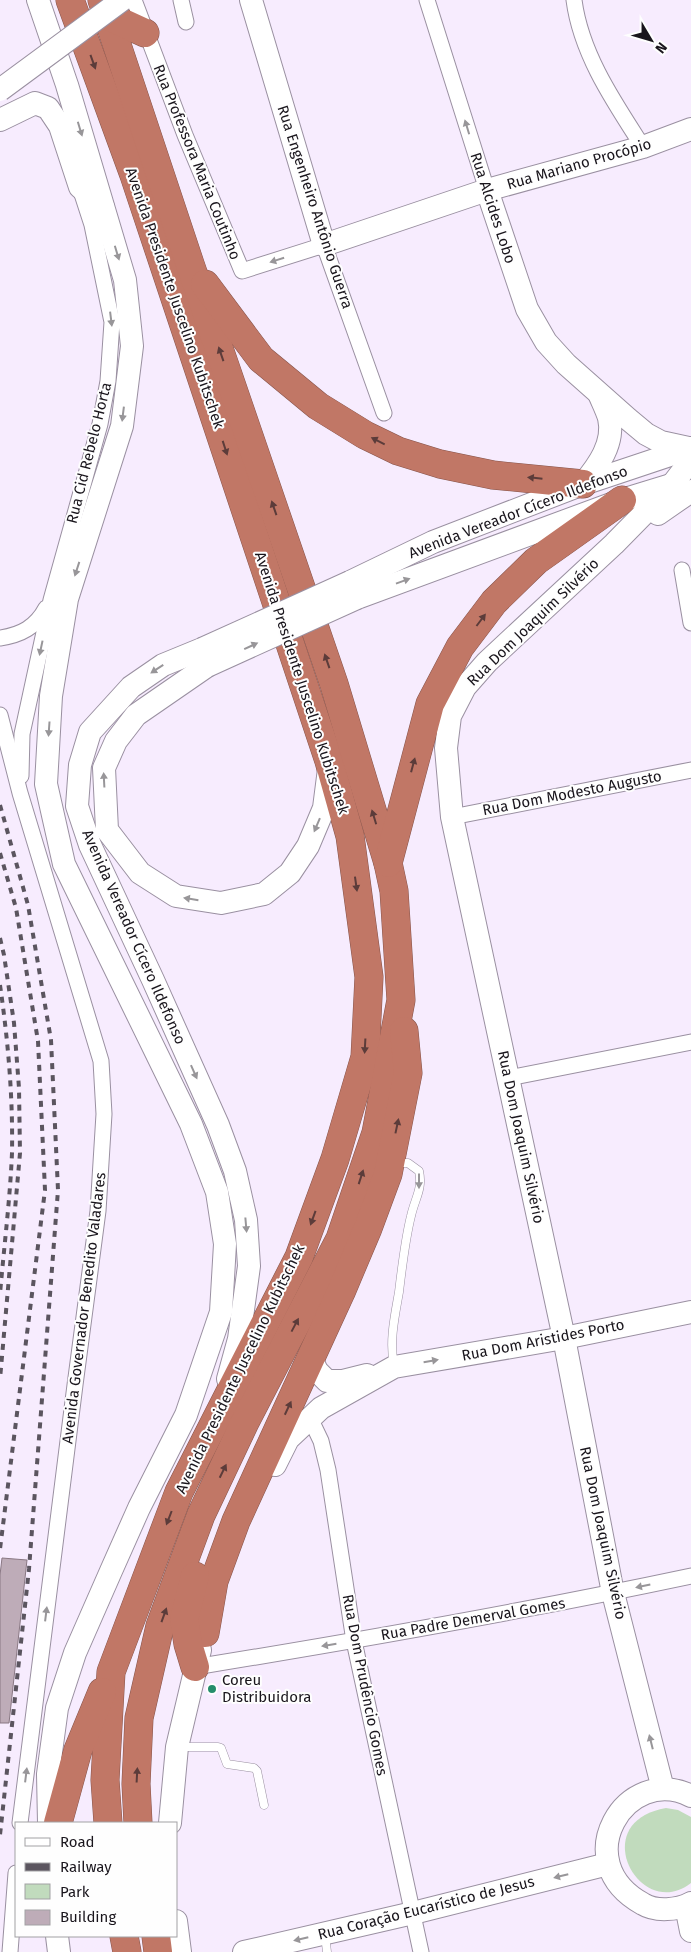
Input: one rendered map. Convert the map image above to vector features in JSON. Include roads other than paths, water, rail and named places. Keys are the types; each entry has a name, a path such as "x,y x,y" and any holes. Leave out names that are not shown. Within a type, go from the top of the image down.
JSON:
{"highway":[{"name":"Avenida Presidente Juscelino Kubitschek","path":"70,0 137,184 330,761 350,836 369,977 364,1057 335,1159 298,1257 179,1492 111,1672 105,1780 108,1822"},
{"name":"Avenida Presidente Juscelino Kubitschek","path":"111,5 190,264 334,684 388,864 394,891 401,1000 376,1133 340,1239 245,1422 201,1514 160,1626 139,1718 136,1784 138,1822"},
{"path":"111,5 145,33"},
{"path":"190,264 261,359 318,406 365,435 398,452 440,464 493,475 583,484"},
{"path":"388,864 430,704 460,647 494,602 536,561 622,500"},
{"path":"205,1633 214,1582 236,1521 341,1292 388,1174 408,1073 401,1000"},
{"path":"245,1422 305,1347 341,1292"},
{"path":"195,1667 188,1644 184,1619 201,1551 201,1514"},
{"path":"58,1822 78,1750 111,1672"},
{"path":"124,1937 127,1952"},
{"path":"156,1937 158,1952"}],"street":[{"name":"Avenida Presidente Juscelino Kubitschek","path":"38,0 64,78 125,280 132,346 122,426 67,599 51,696 46,784 64,864 191,1124 217,1192 225,1244 221,1312 186,1415 139,1508 75,1653 58,1708 48,1774 49,1822"},
{"name":"Rua Professora Maria Coutinho","path":"134,0 185,135 242,271 324,245"},
{"path":"181,0 186,22"},
{"name":"Rua Engenheiro Antônio Guerra","path":"251,0 324,245 384,413"},
{"name":"Rua Alcides Lobo","path":"428,0 487,190 527,310 546,342 566,364 598,393 646,434 691,454"},
{"path":"574,0 575,9 591,58 614,101 643,147"},
{"path":"0,90 111,5"},
{"name":"Rua Cid Rebelo Horta","path":"0,120 34,103 48,108 60,126 92,225 112,322 108,381 100,424 51,600 22,734 20,793"},
{"name":"Rua Mariano Procópio","path":"324,245 487,190 643,147 691,129"},
{"path":"80,187 103,207"},
{"name":"Rua Alcides Lobo","path":"583,484 597,468 606,452 609,437 609,418 598,393"},
{"name":"Avenida Vereador Cícero Ildefonso","path":"354,590 433,542 583,484 691,454"},
{"name":"Rua Dom Joaquim Silvério","path":"663,1789 613,1593 564,1338 452,817 446,748 450,716 465,687 487,662 614,544 685,485 679,475 691,454"},
{"name":"Avenida Vereador Cícero Ildefonso","path":"220,1411 239,1339 249,1266 246,1220 235,1171 218,1125 90,845 77,806 80,765 90,732 131,687 163,665 204,658 354,590 622,500 685,485"},
{"path":"63,555 92,522"},
{"path":"682,570 691,623"},
{"name":"Rua Cid Rebelo Horta","path":"0,638 22,633 40,620 51,600"},
{"name":"Avenida Vereador Cícero Ildefonso","path":"204,658 136,715 116,741 104,768 107,830 140,873 176,896 221,903 264,894 290,874 308,846 324,808 330,761"},
{"name":"Avenida Governador Benedito Valadares","path":"0,714 20,793 101,1061 104,1114 98,1211 74,1385 20,1822"},
{"name":"Rua Dom Modesto Augusto","path":"452,817 691,770"},
{"path":"508,1078 691,1042"},
{"name":"Rua Dom Aristides Porto","path":"311,1358 318,1371 327,1381 343,1381 394,1367 564,1338 691,1312"},
{"name":"Rua Dom Aristides Porto","path":"310,1418 321,1408 394,1367"},
{"path":"170,1822 177,1748 195,1667 205,1633 252,1511 288,1439 310,1418"},
{"name":"Rua Dom Prudêncio Gomes","path":"310,1418 321,1441 328,1470 354,1641 421,1952"},
{"name":"Rua Padre Demerval Gomes","path":"195,1667 354,1641 613,1593 691,1576"},
{"path":"691,1796 684,1792 663,1789 646,1793 631,1801 618,1814 610,1829 606,1846 608,1864 616,1882 629,1897 647,1906 666,1909 688,1904 691,1931"},
{"name":"Rua Coração Eucarístico de Jesus","path":"244,1952 326,1943 413,1913 608,1864"},
{"path":"10,1952 15,1886"},
{"path":"178,1936 180,1952"},
{"path":"57,1937 59,1952"}],"lane":[{"path":"388,1174 397,1163 408,1163 419,1171 421,1183 411,1216 402,1268 394,1326 392,1356 394,1367"},
{"path":"177,1748 218,1746 221,1748 228,1764 254,1768 257,1771 264,1805"}],"railway":[{"path":"0,805 28,905 51,1040 58,1190 29,1569 0,1835"},
{"path":"0,853 16,908 38,1041 45,1190 0,1549"},
{"path":"0,938 14,1023 19,1088 20,1153 0,1379"},
{"path":"0,985 12,1111 10,1188 0,1294"}],"place":[{"name":"Coreu Distribuidora","path":"212,1689"}]}
